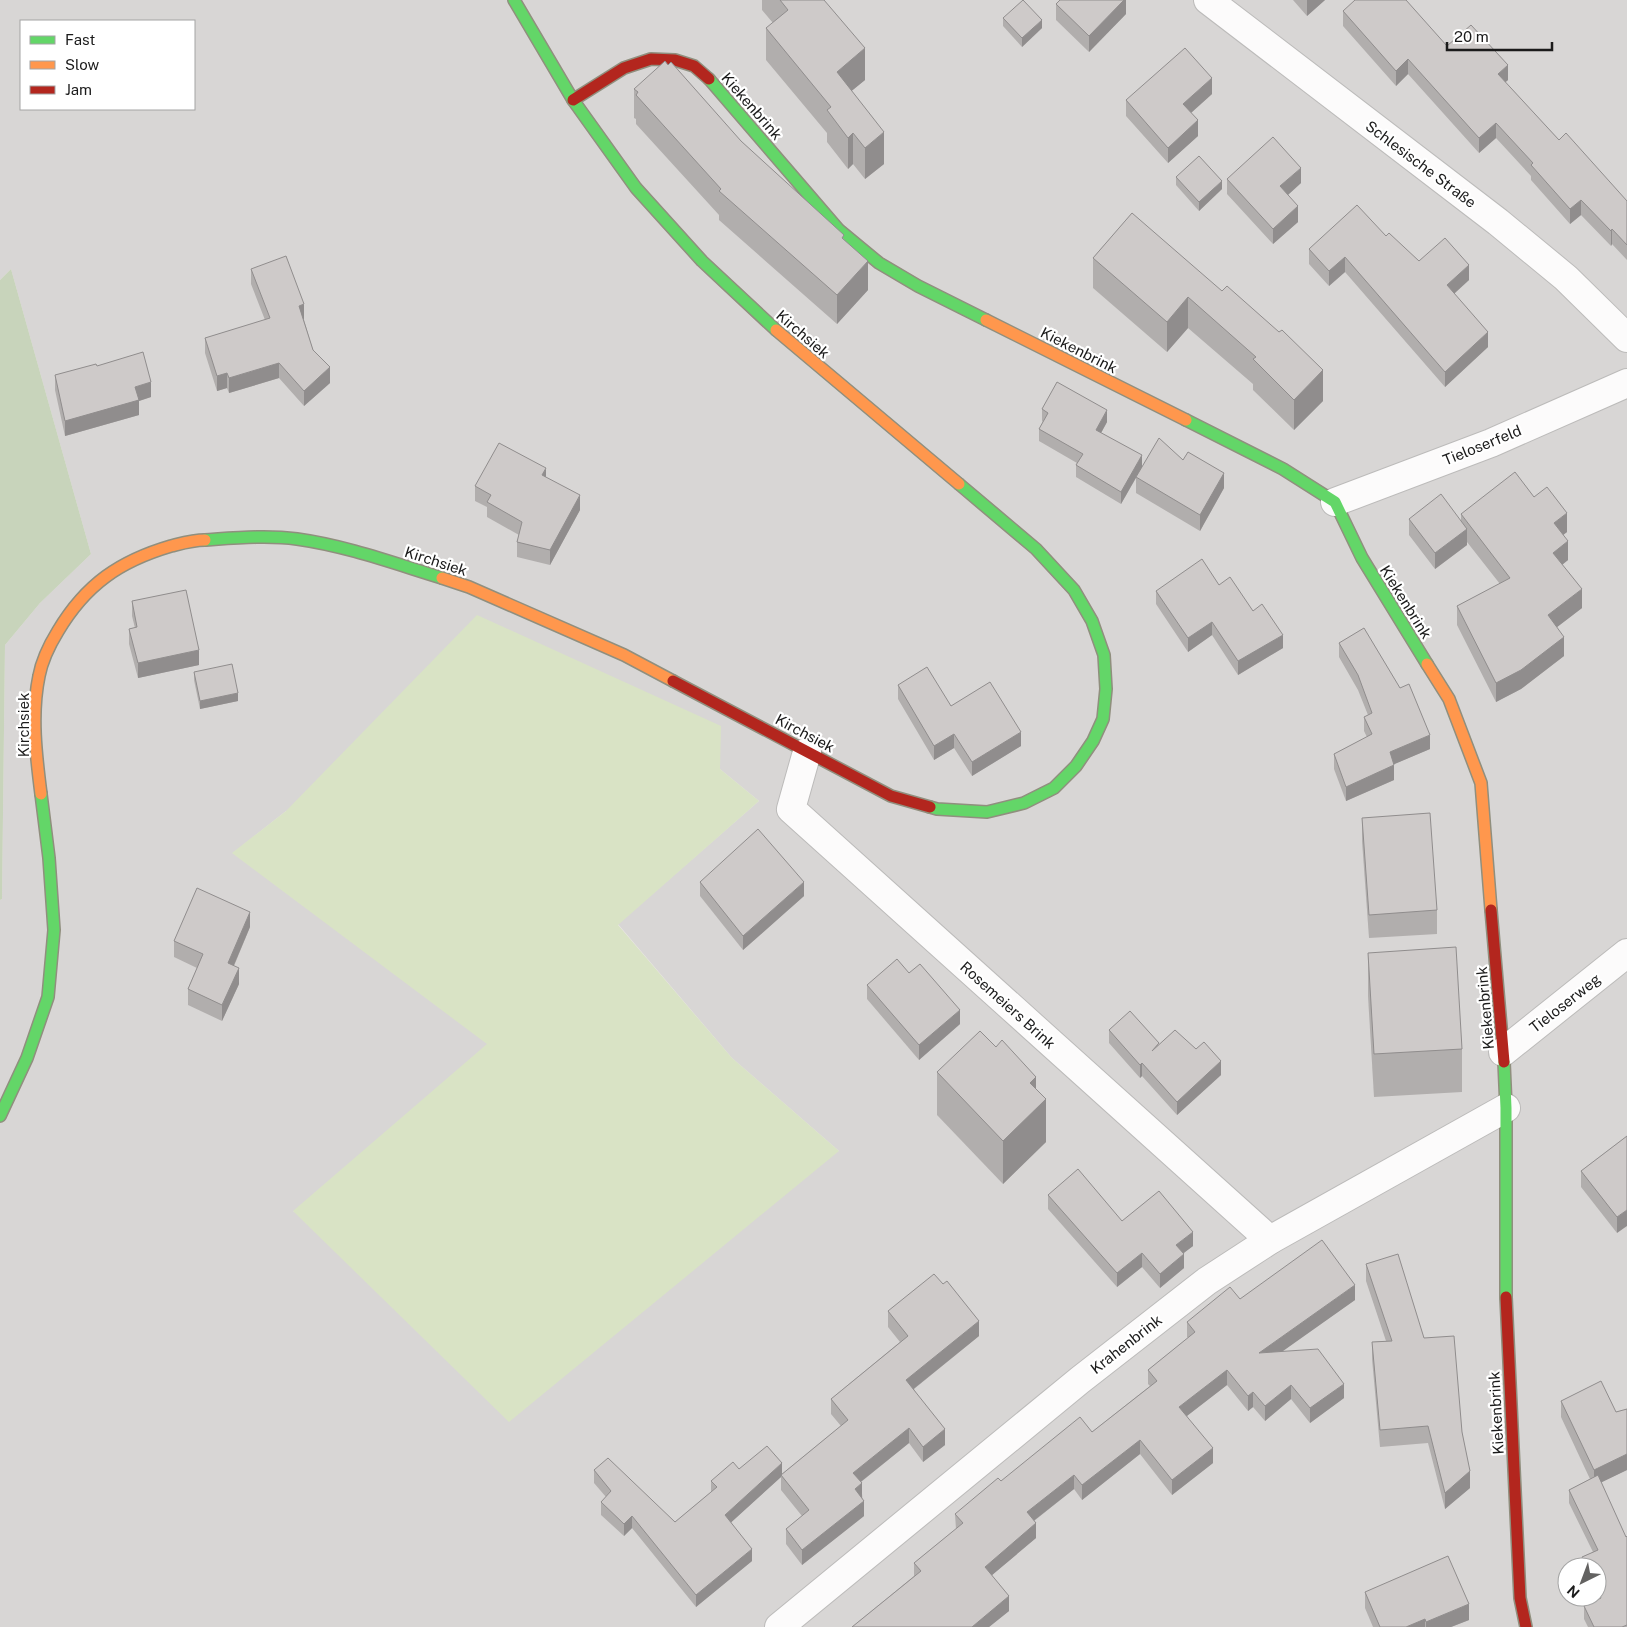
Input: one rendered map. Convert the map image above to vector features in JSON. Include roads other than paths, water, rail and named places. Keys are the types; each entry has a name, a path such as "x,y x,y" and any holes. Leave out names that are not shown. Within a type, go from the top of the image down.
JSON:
{"main road":[{"name":"Kirchsiek","path":"0,1116 27,1058 48,998 49,988 54,930 49,858 37,761 35,712 39,675 50,645 60,628 70,612 92,587 119,567 148,553 194,540 295,539 352,550 470,587 624,655 891,796 937,809 987,812 1024,803 1054,788 1076,766 1094,742 1103,719 1106,689 1104,655 1092,621 1074,590 1036,550 792,345 702,260 636,188 573,100 514,0"},
{"name":"Kiekenbrink","path":"573,100 624,68 651,59 675,60 694,66 712,82 839,230 879,263 918,286 1283,469 1335,502 1362,558 1449,699 1481,783 1506,1108 1506,1322 1520,1598 1526,1627"}],"street":[{"name":"Schlesische Straße","path":"1208,0 1498,222 1566,278 1627,338"},
{"name":"Tieloserfeld","path":"1335,502 1490,443 1627,383"},
{"name":"Rosemeiers Brink","path":"807,752 791,809 1270,1240"},
{"name":"Tieloserweg","path":"1503,1052 1627,953"},
{"name":"Krahenbrink","path":"779,1627 1080,1380 1207,1281 1270,1240 1506,1108"}]}
